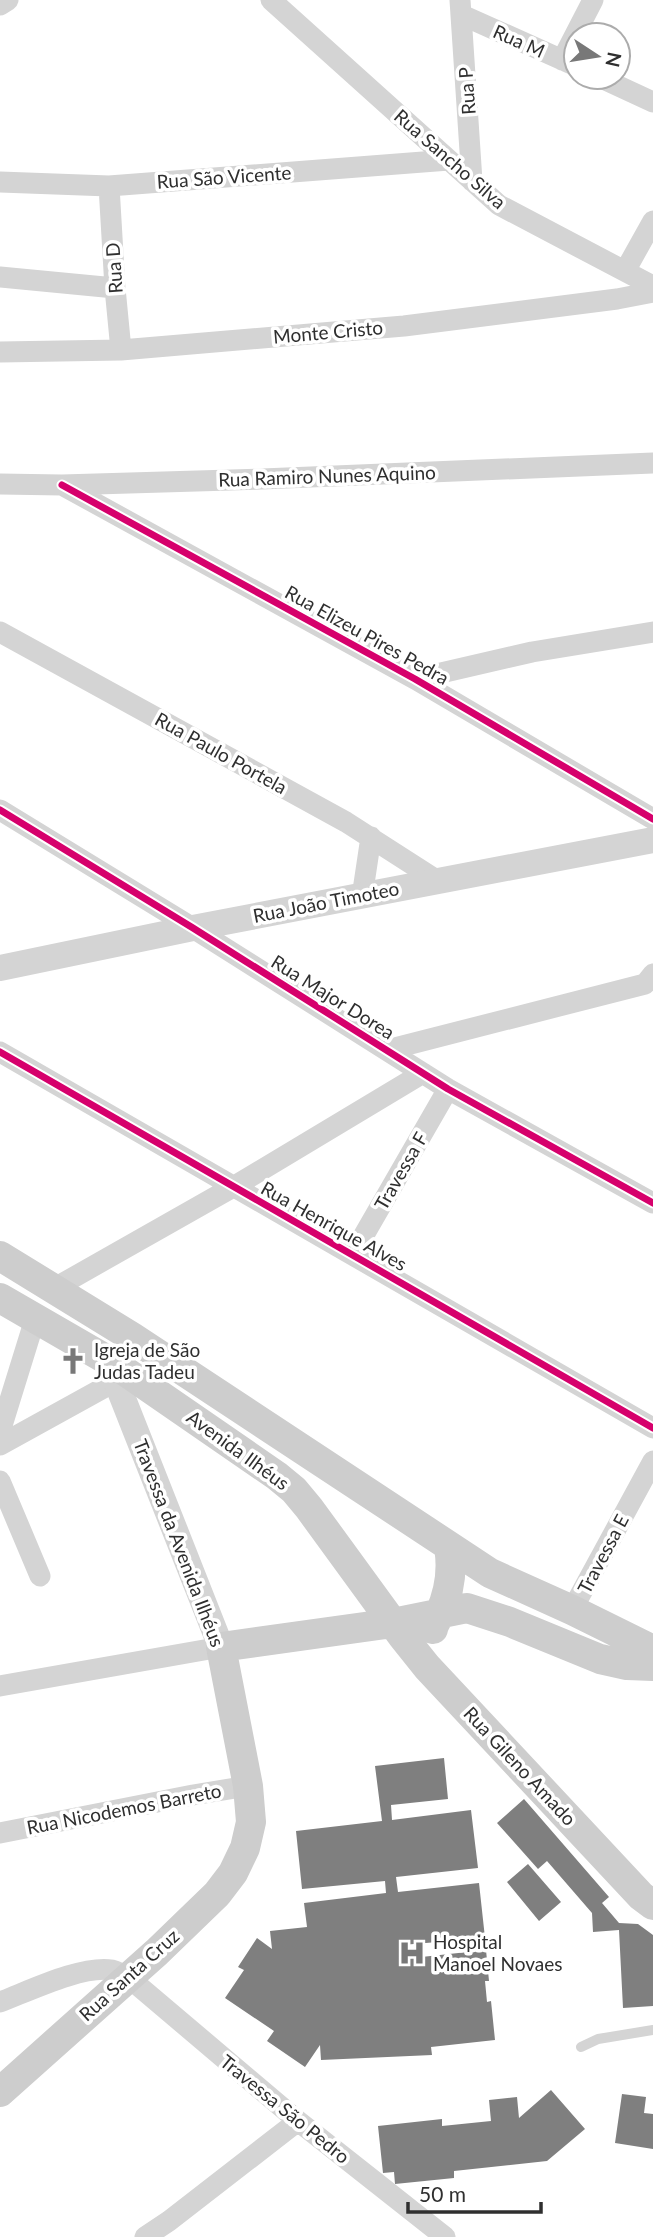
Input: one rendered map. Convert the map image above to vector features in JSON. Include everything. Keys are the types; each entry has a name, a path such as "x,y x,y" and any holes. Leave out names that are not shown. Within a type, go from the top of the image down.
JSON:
{"main road":[{"name":"Avenida Ilhéus","path":"0,1256 132,1337 490,1573 653,1650"},
{"name":"Avenida Ilhéus","path":"0,1298 267,1469 294,1490 393,1623"},
{"path":"427,1667 430,1637 450,1581 452,1567 449,1547"},
{"path":"221,1647 393,1623 467,1608 600,1658 627,1665 653,1666"},
{"name":"Rua Gileno Amado","path":"393,1623 427,1667 641,1896 653,1905"},
{"name":"Travessa da Avenida Ilhéus","path":"221,1647 248,1786 251,1822 245,1848"},
{"name":"Rua Santa Cruz","path":"0,2092 217,1894 233,1873 245,1848"}],"street":[{"path":"0,5 8,0"},
{"name":"Rua Sancho Silva","path":"271,0 499,205 653,286"},
{"path":"585,21 593,0"},
{"name":"Rua M","path":"461,8 562,59"},
{"name":"Rua P","path":"461,8 472,181"},
{"path":"629,91 653,102"},
{"name":"Rua São Vicente","path":"0,182 109,186 449,160"},
{"name":"Rua D","path":"109,186 121,350"},
{"path":"625,271 653,221"},
{"path":"0,277 115,288"},
{"name":"Monte Cristo","path":"0,352 121,350 404,326 653,292"},
{"name":"Rua Ramiro Nunes Aquino","path":"0,484 262,480 653,463"},
{"name":"Rua Elizeu Pires Pedra","path":"62,485 415,679 653,819"},
{"name":"Rua Paulo Portela","path":"0,632 371,837 438,881"},
{"path":"415,679 532,652 653,632"},
{"name":"Rua Major Dorea","path":"0,810 448,1089 653,1203"},
{"path":"362,897 371,837"},
{"name":"Rua João Timoteo","path":"0,968 193,928 653,840"},
{"path":"387,1050 650,983"},
{"name":"Rua Henrique Alves","path":"0,1052 653,1427"},
{"path":"53,1289 233,1187 423,1073"},
{"name":"Travessa F","path":"353,1254 448,1089"},
{"path":"0,1432 35,1319"},
{"path":"0,1445 116,1373"},
{"name":"Travessa da Avenida Ilhéus","path":"116,1373 221,1647"},
{"name":"Travessa E","path":"572,1610 653,1461"},
{"path":"0,1481 40,1576"},
{"path":"0,1686 221,1647"},
{"name":"Rua Nicodemos Barreto","path":"0,1833 248,1786"},
{"path":"0,2002 90,1970 113,1970 128,1977"},
{"name":"Travessa São Pedro","path":"128,1977 298,2121 445,2237"},
{"path":"145,2237 298,2121"}],"lane":[{"path":"581,2047 598,2039 653,2030"}],"building":[{"name":"Hospital Manoel Novaes","path":"444,1758 448,1799 391,1805 392,1820 471,1810 478,1868 396,1877 398,1892 479,1883 485,1938 402,1945 403,1959 486,1950 489,1981 485,1981 487,2002 491,2001 495,2040 431,2047 432,2055 321,2060 320,2045 305,2067 267,2041 274,2031 225,1998 244,1970 238,1967 257,1938 272,1949 270,1931 307,1927 304,1903 386,1893 385,1881 302,1889 296,1831 382,1821 375,1766"},
{"path":"524,1799 609,1897 602,1903 619,1923 638,1924 653,1935 653,2006 623,2008 619,1930 593,1932 592,1913 547,1861 538,1869 497,1823"},
{"path":"528,1864 561,1902 539,1921 507,1882"},
{"path":"551,2090 585,2129 547,2161 454,2171 454,2178 395,2184 394,2172 383,2173 378,2126 442,2119 442,2126 491,2121 489,2100 517,2097 519,2118"},
{"path":"622,2094 646,2097 644,2113 653,2114 653,2149 615,2143"}],"cycle path":[{"path":"62,485 415,679 653,819"},
{"path":"0,810 448,1089 653,1203"},
{"path":"0,1052 653,1428"}],"place":[{"name":"Igreja de São Judas Tadeu","path":"73,1361"},
{"name":"Hospital Manoel Novaes","path":"412,1953"}]}
